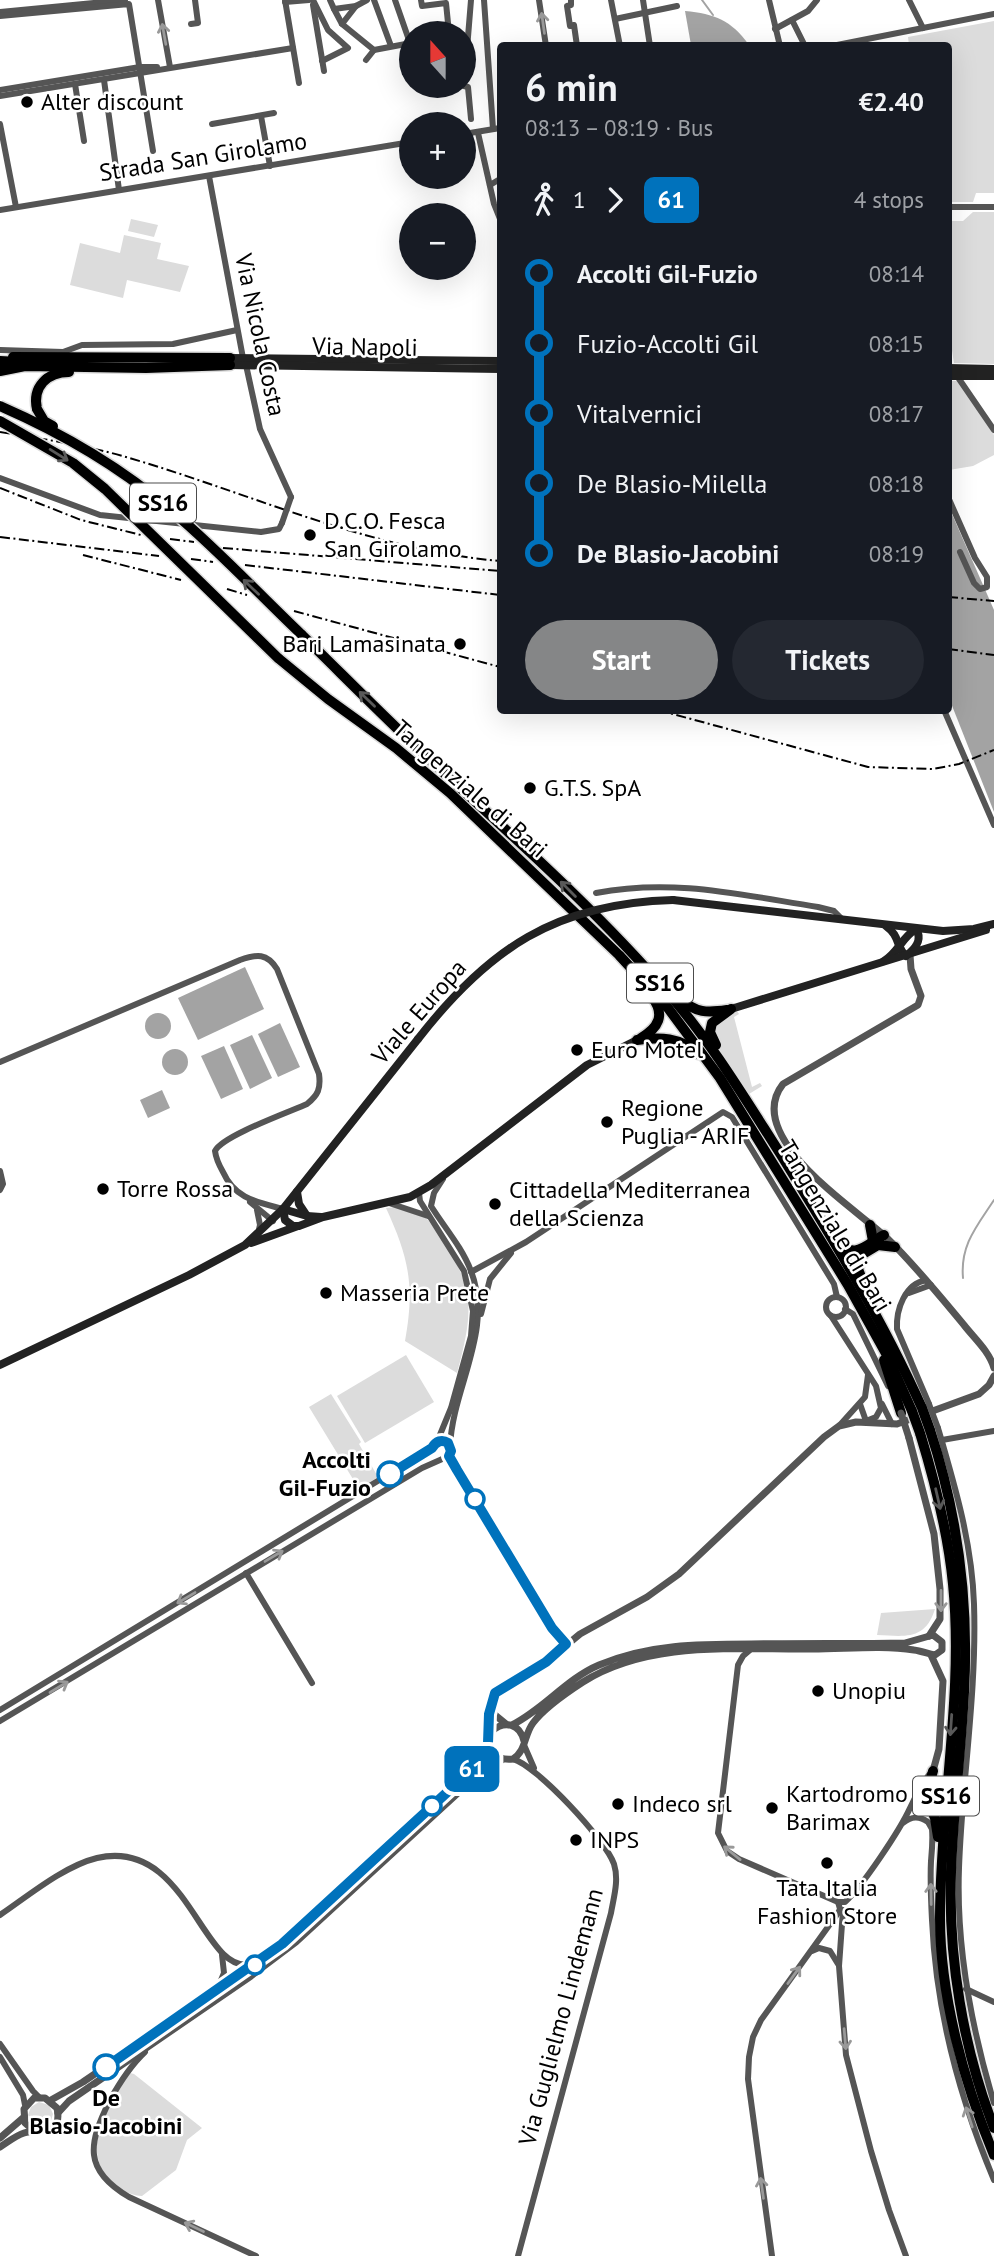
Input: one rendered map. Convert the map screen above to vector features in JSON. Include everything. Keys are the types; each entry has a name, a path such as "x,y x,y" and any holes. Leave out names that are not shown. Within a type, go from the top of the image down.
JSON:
{"highway":[{"path":"0,359 160,363 230,361"},
{"path":"0,371 25,366 154,368 230,361"},
{"path":"78,445 72,436 44,421 37,409 35,400 39,386 58,372 165,373 230,361"},
{"name":"Tangenziale di Bari","path":"0,407 78,445 119,471 174,512 440,769 514,836 706,1040 813,1206 869,1302 889,1338 921,1408 953,1511 960,1551 964,1601 964,1691 951,1872 956,1972 969,2046 994,2128"},
{"name":"Tangenziale di Bari","path":"0,421 73,463 105,489 278,658 450,793 647,977 720,1078 921,1408"},
{"path":"647,977 690,1008 710,1012 731,1009"},
{"path":"637,1040 654,1030 660,1019 659,1008 648,993 647,977"},
{"path":"731,1009 712,1023 712,1038 747,1093 755,1115"},
{"path":"637,1040 662,1038 686,1044 701,1056 713,1074 720,1078"},
{"path":"813,1206 844,1247 854,1251 863,1249 881,1243 884,1235"},
{"path":"870,1224 876,1243"},
{"path":"869,1302 868,1290 859,1276 858,1263 876,1243 895,1247"},
{"path":"865,1315 866,1327 884,1361 901,1413"},
{"name":"Tangenziale di Bari","path":"929,1430 953,1584 955,1644 941,1874 940,1921 944,1974 965,2070 994,2155"},
{"path":"933,1771 926,1796 938,1829 937,1865 941,1874"}],"main road":[{"name":"Via Napoli","path":"230,361 497,361"},
{"name":"Via Napoli","path":"244,361 497,369"},
{"path":"952,368 994,369"},
{"path":"953,376 994,376"},
{"name":"Viale Europa","path":"0,1365 199,1270 245,1245 283,1209 450,998 507,949 546,926 603,907 649,900 673,900 916,929 958,931 994,925"},
{"path":"884,925 894,932 901,951 906,956"},
{"path":"731,1009 978,934 994,925"},
{"path":"882,962 916,929 919,933 917,944 906,956"},
{"path":"245,1245 323,1217 419,1193 587,1065 637,1040"},
{"path":"297,1192 299,1204 307,1216"},
{"path":"295,1227 285,1220 283,1209 307,1216 323,1217"},
{"path":"273,1221 295,1227"}],"street":[{"path":"158,0 170,67"},
{"path":"191,24 198,23 195,0"},
{"path":"299,83 285,1 309,0"},
{"path":"322,61 348,48 328,30 313,0 318,37 322,61 324,71"},
{"path":"330,0 342,24 374,50"},
{"path":"334,9 356,6 367,0"},
{"path":"374,0 391,46"},
{"path":"396,0 403,21"},
{"path":"421,0 422,6 446,3 448,21"},
{"path":"470,112 468,87 464,86 471,0"},
{"path":"484,0 497,129 478,132 497,210"},
{"path":"539,0 545,42"},
{"path":"571,0 571,5 567,6 568,16 570,26 574,25 576,42"},
{"path":"611,0 619,42"},
{"path":"643,0 650,42"},
{"path":"769,0 779,42"},
{"path":"775,29 808,11 817,0"},
{"path":"909,0 923,28"},
{"path":"0,14 127,2 153,151"},
{"path":"342,24 356,6"},
{"path":"615,19 677,6"},
{"path":"852,42 994,14"},
{"path":"792,20 803,42"},
{"path":"366,60 374,50 399,45"},
{"path":"0,90 293,48"},
{"path":"0,96 104,80 141,71"},
{"path":"104,80 119,190"},
{"path":"75,84 84,141"},
{"path":"212,124 274,113"},
{"path":"261,116 270,166"},
{"path":"0,124 16,207"},
{"name":"Strada San Girolamo","path":"0,209 399,144"},
{"name":"Via Nicola Costa","path":"0,478 100,515 261,532 279,528 291,497 260,429 237,330 209,176"},
{"path":"490,185 497,181"},
{"path":"952,207 994,207"},
{"path":"0,350 63,352 82,345 173,344 237,330"},
{"path":"953,376 994,430"},
{"path":"952,505 975,558 987,577 987,587 980,589 974,583 960,552"},
{"path":"946,714 994,825"},
{"path":"596,893 628,887 689,887 818,907 834,911 842,919"},
{"path":"0,1062 240,960 253,955 264,956 272,961 277,969 319,1074 320,1085 317,1096 307,1104 218,1144 215,1157 225,1178 240,1195 283,1209"},
{"path":"906,956 921,996 918,1004 787,1081 773,1102 776,1124 814,1178 884,1235 913,1265 988,1354 994,1368"},
{"path":"566,1644 552,1628 449,1456 452,1422 490,1279 507,1256 723,1112 732,1117 834,1284 837,1297 845,1303 839,1327"},
{"path":"0,1171 3,1184 0,1191"},
{"path":"432,1206 434,1193 447,1173"},
{"path":"419,1193 432,1206 466,1260 473,1280 479,1319"},
{"path":"419,1193 420,1201 464,1271 473,1311 471,1336 451,1408 435,1445 434,1456 438,1459"},
{"path":"249,1200 273,1221"},
{"path":"387,1202 417,1210 430,1217"},
{"path":"267,1205 272,1210 273,1221"},
{"path":"256,1208 260,1225 258,1234"},
{"path":"471,1272 526,1242"},
{"path":"466,1260 488,1263"},
{"path":"913,1265 913,1284 900,1304 897,1329 929,1430 942,1440 958,1493 974,1603 971,1727 959,1869 959,1919 966,1989 994,2103"},
{"path":"473,1280 490,1279"},
{"path":"913,1284 928,1282"},
{"path":"907,1294 928,1282"},
{"path":"837,1297 829,1299 827,1311 876,1386 892,1424"},
{"path":"845,1309 853,1314 901,1413 933,1534 940,1589 940,1619 927,1637 923,1648 943,1681 939,1749 933,1771 916,1794 901,1824 848,1899 841,1917 839,1966 846,2054 871,2151 906,2256"},
{"path":"831,1315 840,1316"},
{"path":"688,1647 618,1665 583,1682 534,1721 518,1755 513,1759 503,1759 493,1754 489,1740 491,1702 495,1693 546,1662 580,1634 648,1597 679,1574 824,1437 839,1426 865,1397 869,1375"},
{"path":"839,1426 866,1421 892,1424 979,1394 994,1376"},
{"path":"866,1421 879,1413 880,1399"},
{"path":"860,1404 866,1421"},
{"path":"942,1440 994,1432"},
{"path":"0,1710 435,1445 443,1441 450,1446"},
{"path":"0,1721 438,1459 449,1456"},
{"path":"246,1573 312,1683"},
{"path":"0,2044 39,2097 51,2100 83,2082 260,1961 317,1914 479,1763 495,1728 524,1719 567,1683 594,1667 644,1650 688,1647 905,1643 937,1636 943,1645 939,1653 929,1654 903,1649 750,1650 716,1647"},
{"path":"750,1650 738,1665 718,1833 722,1844 727,1852 739,1859 838,1902 848,1899"},
{"path":"491,1702 495,1715 520,1731 524,1743"},
{"name":"Via Guglielmo Lindemann","path":"518,2256 617,1883 615,1866 609,1852 537,1772 524,1743"},
{"path":"0,2147 20,2134 49,2130 56,2123 58,2113 69,2101 296,1942 483,1770 503,1759"},
{"name":"Via Guglielmo Lindemann","path":"513,1759 537,1772"},
{"path":"901,1824 912,1817 919,1817 928,1822 932,1829 932,1921 936,1975 945,2026 962,2096 994,2180"},
{"path":"0,1914 74,1867 98,1858 128,1858 149,1866 177,1888 222,1955 239,1966 260,1961"},
{"path":"772,2256 748,2086 749,2057 753,2037 761,2020 838,1913 838,1902"},
{"path":"811,1951 825,1948 834,1956 839,1966"},
{"path":"215,1992 224,1973 222,1955"},
{"path":"966,1989 994,2001"},
{"path":"164,2035 134,2062 117,2086 96,2130 93,2141 95,2163 101,2176 129,2197 256,2256"},
{"path":"0,2057 23,2095 23,2118 34,2131"},
{"path":"0,2069 9,2071"},
{"path":"25,2105 39,2097"},
{"path":"51,2100 58,2113"},
{"path":"0,2138 23,2118"}],"shaded area":[{"path":"685,11 722,20 746,42 690,42"},
{"path":"994,21 994,193 976,193 973,202 952,202 952,42 909,42 908,37"},
{"path":"973,212 994,212 994,364 954,363 952,221 963,221"},
{"path":"131,219 158,225 154,237 128,231"},
{"path":"124,235 161,243 157,259 189,266 180,292 127,280 123,298 70,285 80,243 120,253"},
{"path":"952,381 959,381 994,435 994,455 973,466 952,470"},
{"path":"952,514 994,610 994,812 952,706"},
{"path":"245,967 264,1009 198,1040 178,998"},
{"path":"737,1011 739,1014 734,1017 752,1087 760,1083 762,1086 749,1094 714,1041 713,1030 728,1014"},
{"path":"158,1013 167,1017 171,1026 167,1035 158,1039 149,1035 145,1026 149,1017"},
{"path":"280,1023 300,1067 278,1077 258,1034"},
{"path":"252,1035 272,1078 250,1089 230,1045"},
{"path":"224,1046 243,1089 221,1099 201,1056"},
{"path":"175,1049 184,1053 188,1062 184,1071 175,1075 166,1071 162,1062 166,1053"},
{"path":"162,1090 170,1108 148,1118 140,1100"},
{"path":"396,1207 424,1216 428,1220 462,1276 468,1309 457,1373 405,1341 409,1304 408,1273 400,1242 386,1208"},
{"path":"406,1355 434,1402 365,1443 337,1396"},
{"path":"331,1394 361,1442 359,1444 378,1477 359,1489 309,1407"},
{"path":"935,1609 926,1627 920,1632 905,1636 877,1635 881,1613"},
{"path":"130,2073 202,2128 187,2140 176,2170 142,2196 124,2191 109,2179 101,2167 97,2153 101,2125 114,2097"},
{"path":"39,2102 49,2105 53,2114 51,2121 43,2126 34,2125 28,2115 31,2107"}],"waterway":[{"path":"702,0 713,15"},
{"path":"963,1278 967,1246 994,1200"}],"railway":[{"path":"0,432 126,457 357,533 452,555 497,561"},
{"path":"0,488 81,520 141,535"},
{"path":"0,537 159,556"},
{"path":"170,539 194,542"},
{"path":"223,548 497,571"},
{"path":"83,555 181,580"},
{"path":"191,559 213,562"},
{"path":"245,565 497,595"},
{"path":"227,589 247,595"},
{"path":"952,597 994,601"},
{"path":"294,611 497,666"},
{"path":"952,650 994,655"},
{"path":"673,714 868,767 933,769 959,764 994,750"}],"bus line":[{"name":"61","path":"106,2067 260,1961 317,1914 479,1763 488,1743 489,1714 495,1693 546,1662 566,1644 552,1628 457,1470 449,1456 451,1451 448,1443 437,1442 432,1448 390,1474"}],"place":[{"name":"Alter discount","path":"27,102"},
{"name":"D.C.O. Fesca San Girolamo","path":"310,535"},
{"name":"Bari Lamasinata","path":"460,644"},
{"name":"G.T.S. SpA","path":"530,788"},
{"name":"Euro Motel","path":"577,1050"},
{"name":"Regione Puglia - ARIF","path":"607,1122"},
{"name":"Torre Rossa","path":"103,1189"},
{"name":"Cittadella Mediterranea della Scienza","path":"495,1204"},
{"name":"Masseria Prete","path":"326,1293"},
{"name":"Accolti Gil-Fuzio","path":"390,1474"},
{"name":"Unopiu","path":"818,1691"},
{"name":"Indeco srl","path":"618,1804"},
{"name":"Kartodromo Barimax","path":"772,1808"},
{"name":"INPS","path":"576,1840"},
{"name":"Tata Italia Fashion Store","path":"827,1863"},
{"name":"De Blasio-Jacobini","path":"106,2067"}]}
